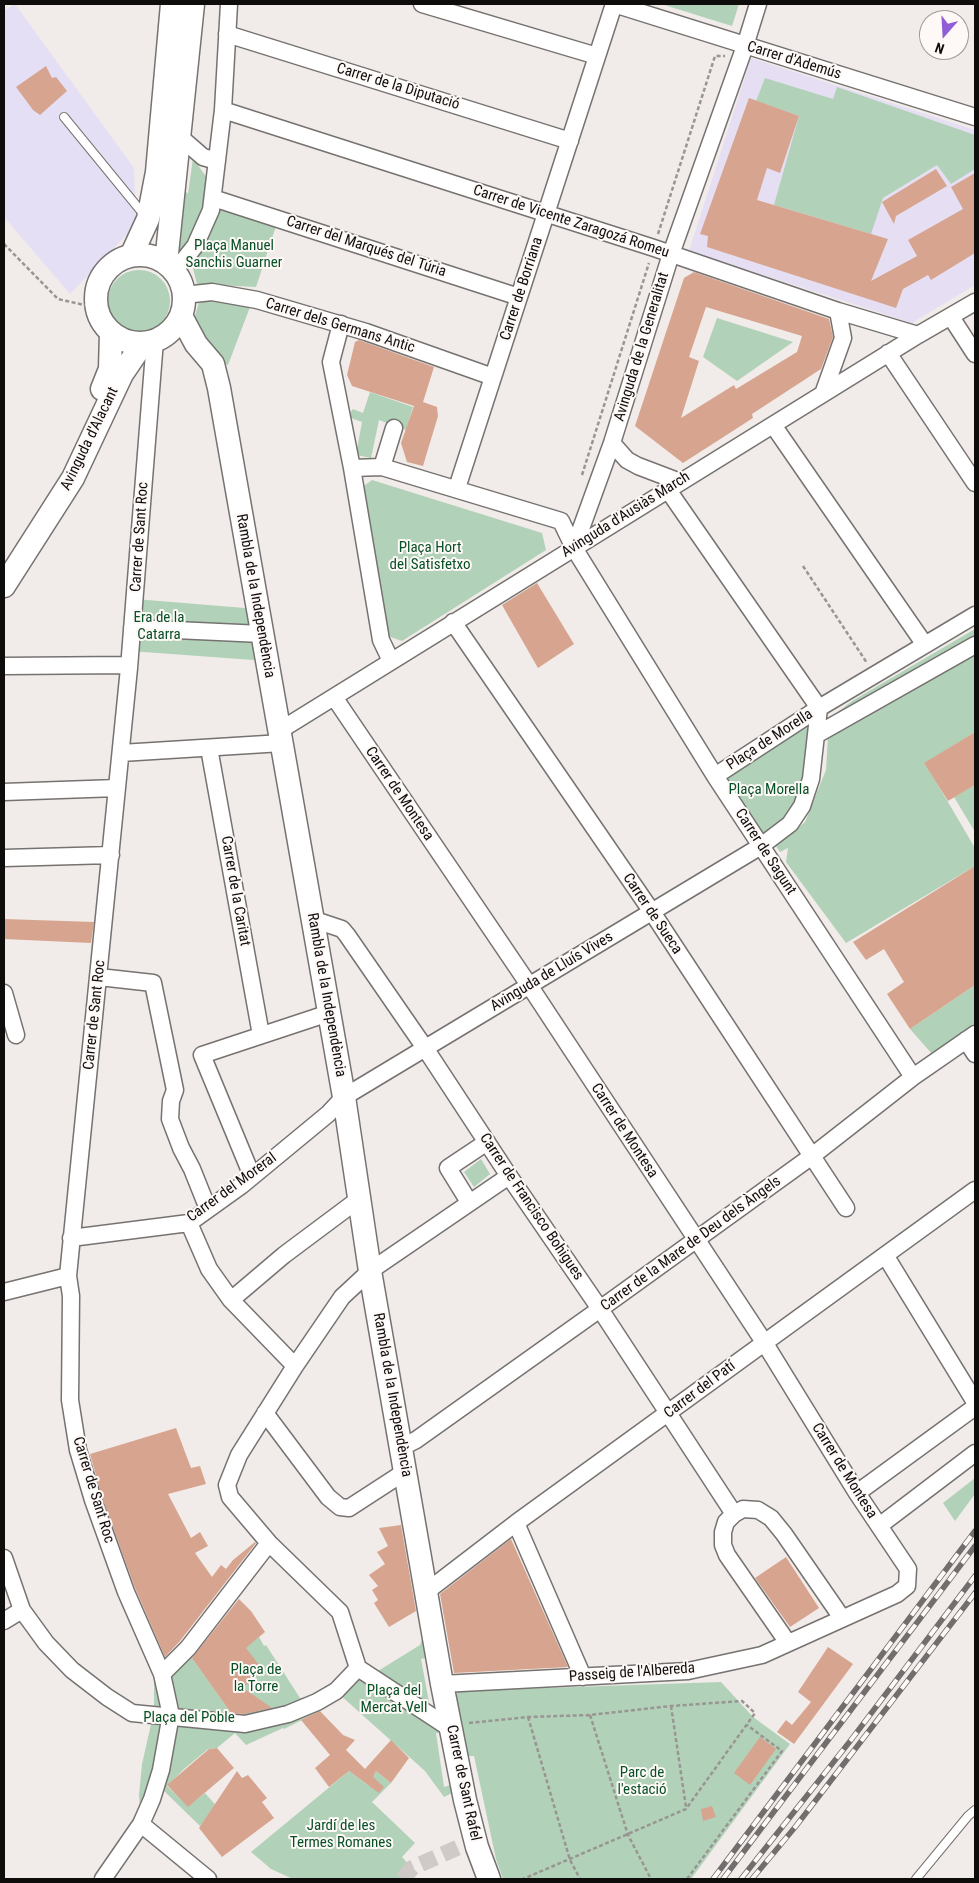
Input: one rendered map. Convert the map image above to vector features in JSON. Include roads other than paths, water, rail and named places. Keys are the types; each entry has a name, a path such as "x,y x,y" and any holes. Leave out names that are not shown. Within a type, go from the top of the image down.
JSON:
{"street":[{"path":"131,256 148,219 157,172 172,4"},
{"path":"168,265 193,4"},
{"path":"168,265 183,261 195,246 211,210 223,110 229,4"},
{"path":"422,4 597,56"},
{"name":"Carrer de Borriana","path":"457,488 614,4"},
{"name":"Carrer d'Ademús","path":"614,4 975,117"},
{"name":"Avinguda de la Generalitat","path":"574,548 612,443 671,254 745,46 758,4"},
{"name":"Carrer de la Diputació","path":"227,34 570,141"},
{"name":"Carrer de Vicente Zaragozá Romeu","path":"223,110 654,248 838,311 918,334"},
{"path":"180,137 203,157 217,160"},
{"name":"Carrer del Marqués del Túria","path":"212,198 519,297"},
{"path":"143,255 155,257 168,265 178,276 183,306 175,326 166,335 149,342 132,342 111,332 102,321 97,308 96,295 100,281 107,270 118,261 131,256 143,255"},
{"name":"Carrer dels Germans Antic","path":"183,306 212,292 248,299 341,324 493,377"},
{"name":"Avinguda d'Ausiàs March","path":"280,737 334,697 391,660 918,334 975,302"},
{"name":"Rambla de la Independència","path":"183,306 196,344 213,364 220,388 344,1098 370,1270 442,1684"},
{"path":"823,394 842,338 838,311"},
{"path":"951,316 975,354"},
{"path":"341,324 331,362 352,468 381,640 391,660"},
{"name":"Avinguda d'Alacant","path":"4,563 48,495 86,426 110,369 111,332"},
{"name":"Avinguda d'Alacant","path":"4,586 73,478 122,374 149,342"},
{"name":"Carrer de Sant Roc","path":"149,342 129,664 68,1276 71,1296 70,1400 78,1450 93,1500 126,1592 162,1674"},
{"path":"888,353 975,483"},
{"path":"773,425 925,645"},
{"path":"382,467 394,428"},
{"path":"612,443 627,460 674,486 819,708 975,615"},
{"name":"Carrer de Sagunt","path":"352,468 382,467 457,488 561,521 574,548 715,776 913,1077"},
{"name":"Carrer de Sueca","path":"453,622 652,912 846,1208"},
{"path":"132,628 262,634"},
{"path":"816,735 975,646"},
{"path":"4,666 129,664"},
{"name":"Carrer de Montesa","path":"334,697 529,985 764,1342 857,1493 908,1569"},
{"name":"Plaça de Morella","path":"762,846 790,824 802,806 811,779 819,708"},
{"name":"Plaça de Morella","path":"715,776 819,708"},
{"path":"121,753 209,748 280,737"},
{"name":"Carrer de la Caritat","path":"209,748 261,1035"},
{"path":"4,792 117,788"},
{"name":"Avinguda de Lluís Vives","path":"344,1098 762,846"},
{"path":"4,858 111,855"},
{"name":"Carrer de Francisco Bohigues","path":"312,919 342,929 425,1048 509,1176 600,1309 734,1514"},
{"path":"99,977 153,983 175,1090 171,1101 170,1118 208,1209"},
{"path":"5,1006 16,1035"},
{"path":"252,1176 202,1055 329,1013"},
{"path":"971,1037 975,1054"},
{"name":"Carrer de la Mare de Deu dels Àngels","path":"402,1448 600,1309 812,1156 913,1077 971,1037"},
{"name":"Carrer del Moreral","path":"71,1238 189,1223 252,1176 328,1114 344,1098"},
{"path":"470,1202 448,1168 487,1142"},
{"path":"453,1725 358,1668 340,1612 269,1543 230,1497 227,1485 239,1455 295,1366 342,1297 370,1270 509,1176"},
{"name":"Carrer del Patí","path":"426,1592 516,1523 975,1190"},
{"path":"231,1300 284,1255 359,1199"},
{"path":"189,1223 209,1269 231,1300 295,1366"},
{"path":"885,1255 975,1402"},
{"path":"4,1292 68,1276"},
{"path":"857,1493 975,1407"},
{"path":"266,1413 328,1497 340,1507 349,1508 406,1471"},
{"path":"879,1526 975,1453"},
{"path":"788,1643 727,1556 723,1544 723,1532 726,1522 743,1509 758,1510 771,1518 842,1618"},
{"path":"516,1523 583,1677"},
{"path":"103,1879 141,1824 152,1799 160,1770 170,1718 162,1674 188,1648 269,1543"},
{"path":"4,1558 22,1610 46,1643 72,1670 107,1697 132,1713 245,1724 288,1714 317,1702 336,1691 358,1668"},
{"name":"Passeig de l'Albereda","path":"442,1684 688,1671 762,1655 897,1594 907,1586 908,1569"},
{"path":"4,1621 22,1610"},
{"name":"Carrer de Sant Rafel","path":"442,1684 465,1800 477,1847 489,1879"},
{"path":"141,1824 208,1879"}],"lane":[{"path":"64,117 148,219"},
{"path":"916,1879 975,1810"}],"tunnel":[{"path":"403,1879 412,1868 475,1840"}],"railway":[{"path":"713,1879 975,1531"},
{"path":"723,1879 975,1546"},
{"path":"741,1879 851,1740 975,1576"},
{"path":"752,1879 796,1826 975,1593"}],"park label":[{"name":"Plaça Manuel Sanchis Guarner","path":"234,254"},
{"name":"Plaça Hort del Satisfetxo","path":"430,556"},
{"name":"Era de la Catarra","path":"159,626"},
{"name":"Plaça Morella","path":"769,790"},
{"name":"Plaça de la Torre","path":"256,1678"},
{"name":"Plaça del Mercat Vell","path":"394,1700"},
{"name":"Plaça del Poble","path":"189,1718"},
{"name":"Parc de l'estació","path":"642,1782"},
{"name":"Jardí de les Termes Romanes","path":"341,1834"}]}
